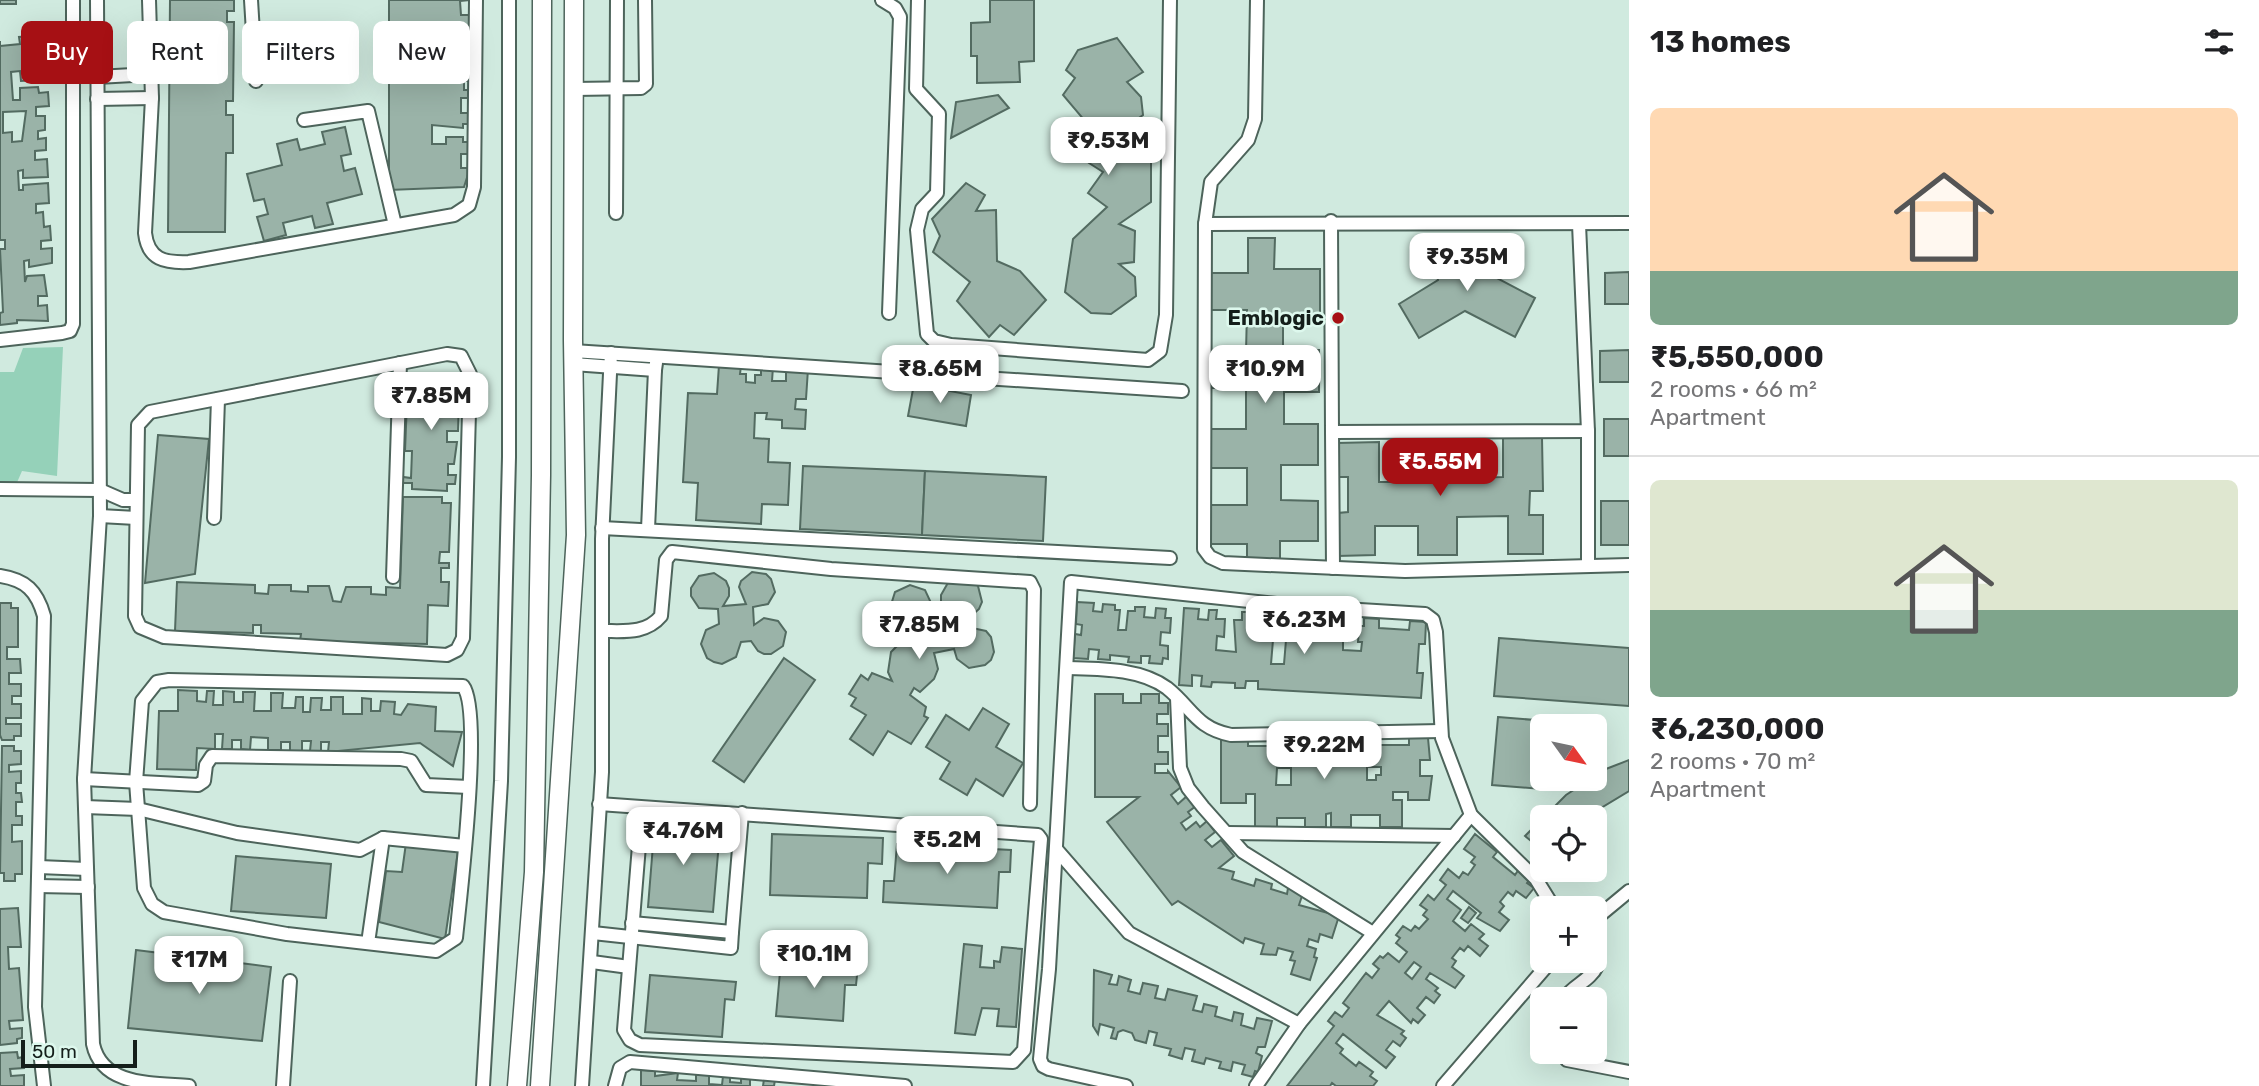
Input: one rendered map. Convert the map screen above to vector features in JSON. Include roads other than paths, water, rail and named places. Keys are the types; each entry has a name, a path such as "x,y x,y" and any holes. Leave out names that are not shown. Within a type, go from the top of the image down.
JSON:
{"street":[{"path":"0,340 62,333 70,331 73,324 73,0"},
{"path":"97,0 97,21"},
{"path":"149,0 150,21"},
{"path":"251,0 252,21"},
{"path":"151,84 145,233 146,246 156,258 168,263 189,262 454,215 469,205 474,187 475,0"},
{"path":"483,1086 501,781 509,471 509,0"},
{"path":"517,1086 534,858 541,475 541,0"},
{"path":"540,1086 576,535 573,357 574,0"},
{"path":"616,214 617,0"},
{"path":"574,89 641,88 646,84 645,0"},
{"path":"882,0 895,8 900,17 889,313"},
{"path":"918,0 916,89 939,114 937,193 922,209 917,230 927,334 934,341 951,345 1148,360 1160,351 1166,315 1170,0"},
{"path":"1257,0 1255,119 1248,140 1211,182 1205,224 1204,549 1210,557 1223,564 1405,571 1629,565"},
{"path":"97,84 100,516 84,779 93,1044 96,1058 108,1080 190,1086"},
{"path":"72,111 152,98"},
{"path":"304,120 368,111 395,225"},
{"path":"74,129 97,127"},
{"path":"1205,224 1331,221 1579,225 1629,223"},
{"path":"1331,221 1334,568"},
{"path":"1579,225 1588,430 1588,566"},
{"path":"573,357 611,353 656,355 1182,391"},
{"path":"582,1086 592,962 599,804 604,631 602,528 611,353"},
{"path":"447,354 461,356 470,374 463,638 457,649 447,655 164,637 140,627 135,616 138,425 142,417 150,412 218,399 447,354"},
{"path":"648,528 656,355"},
{"path":"573,357 610,367 655,370"},
{"path":"393,577 400,363"},
{"path":"214,518 218,399"},
{"path":"1332,432 1588,430"},
{"path":"0,489 100,490 123,500 136,500"},
{"path":"100,516 136,518"},
{"path":"602,528 648,528 1170,558"},
{"path":"604,631 635,631 657,621 661,616 666,560 672,552 831,569 1030,582 1034,590 1030,804"},
{"path":"0,576 29,584 40,600 44,616 35,1007 44,1086"},
{"path":"1126,1086 1049,1069 1043,1066 1040,1059 1072,582 1295,606 1411,611 1433,620 1441,731 1471,815 1536,879 1547,896"},
{"path":"1067,668 1142,676 1168,689 1203,727 1231,735 1441,731"},
{"path":"169,680 463,686 470,703 469,787 456,938 436,951 287,933 164,912 152,904 144,888 136,782 142,701 157,682 169,680"},
{"path":"1177,698 1180,768 1188,788 1243,852 1373,933"},
{"path":"84,779 198,785 204,781 206,765 212,756 401,759 411,761 426,785 469,787"},
{"path":"599,804 1038,835 1041,839 1035,936 1024,1050 1020,1058 1013,1062 640,1045 630,1040 624,1030 641,821"},
{"path":"85,807 138,809 237,833 360,850 383,838 465,846"},
{"path":"593,933 731,948 742,813"},
{"path":"1256,1086 1300,1024 1471,815"},
{"path":"1227,833 1454,836"},
{"path":"368,943 383,838"},
{"path":"1056,849 1129,933 1300,1024"},
{"path":"39,867 87,869"},
{"path":"38,886 88,887"},
{"path":"1607,909 1629,891"},
{"path":"632,923 732,932"},
{"path":"592,962 629,967"},
{"path":"1443,1086 1541,973"},
{"path":"1576,987 1595,973"},
{"path":"283,1086 290,981"},
{"path":"615,1086 620,1068 630,1062 905,1086"},
{"path":"1588,1064 1629,1072"}],"place":[{"name":"Emblogic","path":"1338,318"}]}
